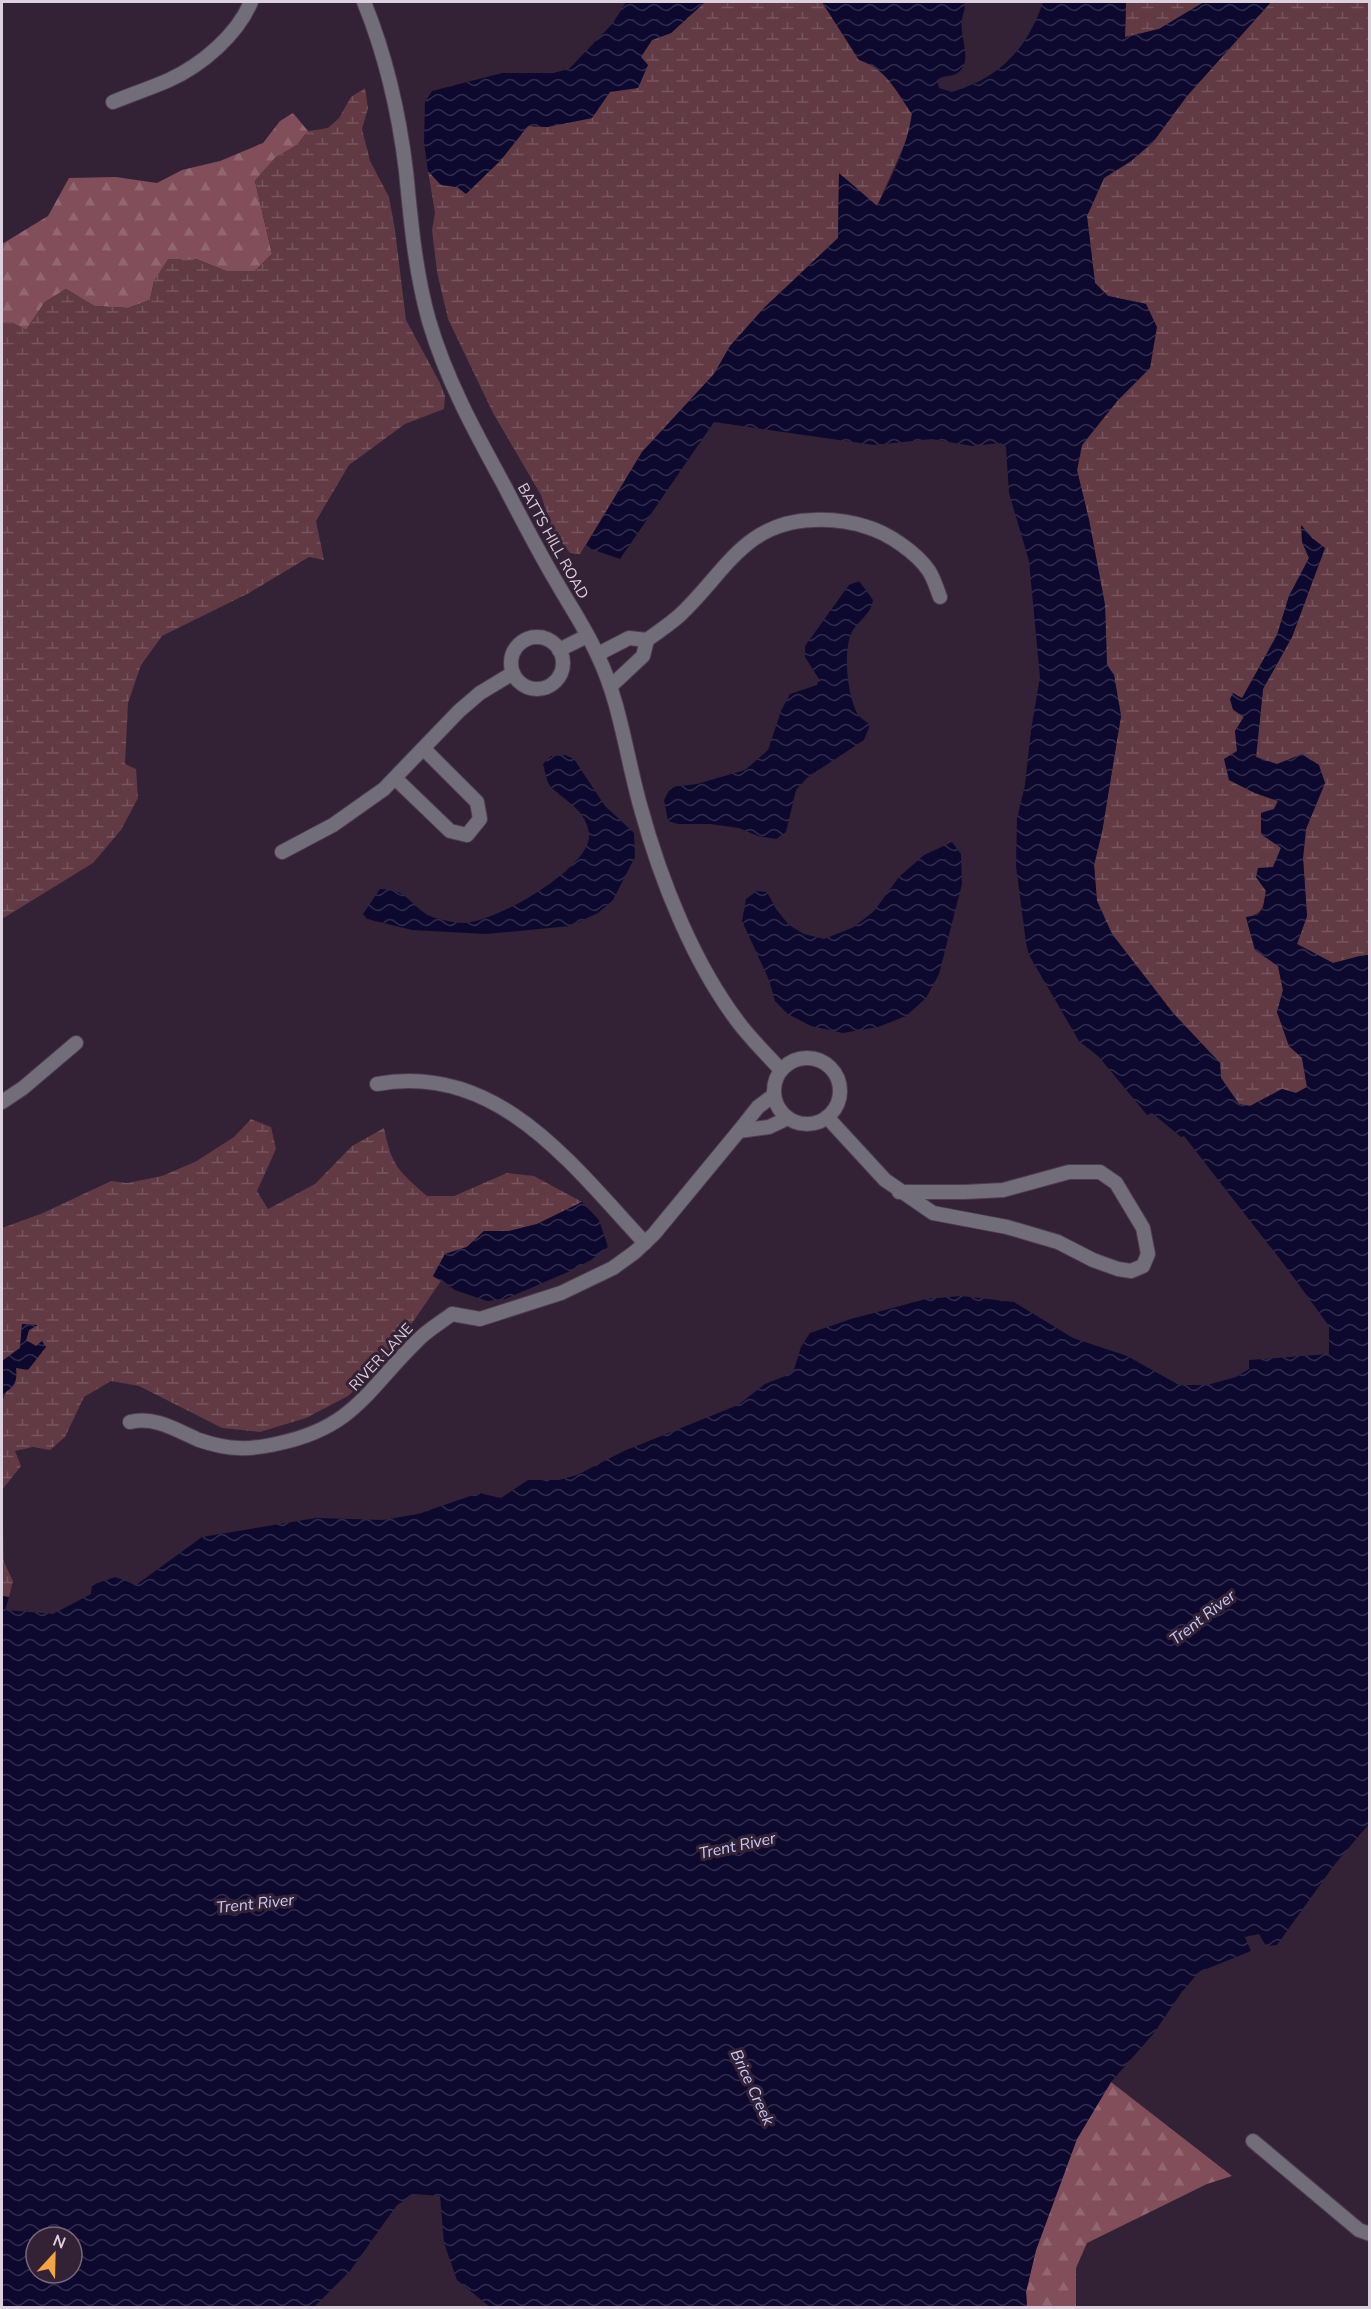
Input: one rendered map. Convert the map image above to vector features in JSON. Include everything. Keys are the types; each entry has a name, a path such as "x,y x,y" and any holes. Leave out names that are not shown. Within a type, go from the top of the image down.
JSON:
{"street":[{"path":"113,102 169,80 202,60 236,27 251,2"},
{"name":"BATTS HILL ROAD","path":"364,2 384,57 393,95 419,285 441,358 472,428 598,654 615,696 629,764 646,827 684,930 720,996 742,1026 781,1070"},
{"path":"611,686 643,656 647,640 680,615 750,541 774,526 787,522 840,521 880,532 900,543 930,572 940,597"},
{"path":"559,650 587,636"},
{"path":"529,638 546,639 559,650 563,666 555,681 549,686 540,688 524,685 513,673 512,656 516,648 529,638"},
{"path":"598,654 629,638 647,640"},
{"path":"282,852 333,825 396,779 459,711 480,693 513,673"},
{"path":"396,779 450,831 467,835 480,819 477,802 424,749"},
{"path":"2,1102 23,1088 76,1043"},
{"path":"799,1058 821,1061 837,1077 840,1088 835,1109 827,1117 808,1124 788,1118 781,1112 774,1095 776,1078 781,1070 799,1058"},
{"path":"377,1084 399,1080 440,1083 485,1097 530,1126 565,1157 645,1243"},
{"name":"RIVER LANE","path":"130,1422 142,1419 167,1425 200,1440 239,1448 262,1446 310,1435 333,1424 354,1409 416,1341 452,1314 480,1319 561,1293 613,1268 645,1243 671,1215 758,1107 774,1095"},
{"path":"827,1117 875,1171 899,1192 933,1213 1007,1227 1058,1242 1093,1260 1118,1269 1131,1271 1143,1266 1148,1254 1147,1240 1137,1216 1116,1183 1100,1172 1069,1172 1003,1190 899,1192"},
{"path":"739,1131 769,1127 788,1118"},
{"path":"962,1218 965,1192"},
{"path":"1253,2141 1359,2230 1370,2234"}],"green space":[{"path":"705,2 822,2 859,60 884,75 901,97 912,114 909,134 877,206 839,174 838,238 765,307 730,346 714,374 642,452 580,554 570,553 552,530 541,495 493,413 448,319 437,272 432,230 435,213 428,171 441,185 457,187 500,161 528,126 547,127 592,118 609,92 641,57 652,40 671,33"},
{"path":"1126,2 1204,2 1159,29 1125,38"},
{"path":"1271,2 1369,2 1369,955 1333,963 1297,944 1307,916 1303,858 1306,829 1325,783 1256,758 1263,689 1292,637 1325,548 1302,526 1302,542 1309,558 1289,596 1277,635 1242,699 1237,697 1244,716 1235,731 1237,751 1229,780 1278,801 1274,809 1281,848 1273,867 1256,877 1266,890 1262,909 1246,918 1255,950 1278,966 1283,990 1277,1012 1289,1046 1302,1058 1307,1087 1296,1093 1282,1089 1250,1106 1239,1104 1221,1078 1220,1063 1173,1013 1112,934 1097,901 1094,865 1102,832 1121,716 1114,675 1107,665 1105,605 1077,470 1082,445 1118,400 1150,368 1146,304 1108,296 1095,283 1087,216 1104,178 1131,161 1153,142 1187,96"},
{"path":"365,88 368,108 362,129 370,161 389,197 406,320 440,383 445,396 444,409 405,424 349,465 316,521 324,560 309,557 249,593 162,636 141,665 128,703 125,764 136,769 138,798 121,830 93,863 2,919 2,323 11,322 26,330 45,302 66,289 94,306 128,308 150,300 154,281 168,259 196,259 226,271 255,271 272,254 255,181 275,158 297,145 308,131 328,128 339,118 351,97"},
{"path":"293,113 308,131 297,145 275,158 255,181 272,254 255,271 226,271 196,259 154,281 150,300 128,308 94,306 66,289 45,302 26,330 11,322 2,323 2,244 48,216 69,178 116,177 157,183 182,170 220,161 263,143 280,121"},
{"path":"251,1119 271,1127 276,1149 257,1191 268,1209 315,1184 352,1146 384,1128 393,1160 409,1180 427,1196 454,1196 507,1173 534,1176 582,1202 537,1224 509,1231 484,1231 467,1247 445,1254 433,1276 441,1281 377,1368 348,1396 306,1418 260,1432 222,1428 139,1386 111,1381 84,1397 65,1437 50,1450 33,1447 15,1451 21,1466 2,1490 2,1402 16,1368 36,1346 26,1341 29,1330 37,1325 22,1324 20,1348 2,1361 2,1228 43,1213 111,1181 127,1183 162,1176 195,1162 234,1137"},
{"path":"2,1490 4,1562 13,1581 9,1597 2,1596"},
{"path":"1111,2082 1232,2176 1207,2184 1087,2243 1076,2268 1076,2307 1027,2307 1026,2292 1036,2250 1077,2138"}],"water":[{"path":"626,2 705,2 671,33 652,40 641,57 648,65 638,88 610,92 592,118 547,127 528,126 500,161 466,194 457,187 441,185 428,171 424,142 425,102 432,91 502,73 553,73 569,69 613,23"},
{"path":"822,2 964,2 962,26 965,61 963,67 956,74 937,80 939,88 952,92 985,78 1010,59 1021,47 1043,2 1126,2 1125,37 1159,29 1204,2 1271,2 1187,96 1153,142 1131,161 1104,178 1087,216 1095,283 1108,296 1146,304 1157,327 1150,368 1118,400 1082,445 1077,470 1105,605 1107,665 1114,675 1121,716 1102,832 1094,865 1097,901 1112,934 1173,1013 1220,1063 1221,1078 1239,1104 1250,1106 1282,1089 1296,1093 1307,1087 1302,1058 1289,1046 1277,1012 1283,990 1278,966 1255,950 1246,917 1258,915 1263,908 1266,891 1256,877 1258,868 1273,867 1281,848 1261,834 1261,813 1274,809 1278,801 1229,780 1224,759 1237,751 1235,731 1244,717 1233,710 1230,699 1233,693 1242,698 1277,635 1289,596 1309,558 1302,542 1301,525 1325,548 1292,637 1263,689 1256,757 1277,764 1302,754 1319,765 1325,783 1306,829 1303,858 1307,916 1297,944 1333,963 1369,955 1369,1824 1335,1864 1277,1945 1266,1946 1259,1934 1245,1937 1251,1951 1199,1972 1181,1993 1154,2033 1111,2082 1077,2139 1036,2250 1026,2292 1027,2307 490,2307 457,2280 444,2243 440,2196 415,2194 397,2205 350,2271 314,2307 2,2307 2,1596 9,1597 5,1610 53,1614 91,1594 92,1585 115,1577 136,1585 202,1537 316,1518 383,1520 418,1514 479,1493 501,1498 528,1480 559,1480 577,1475 624,1451 738,1405 765,1384 793,1373 801,1347 810,1333 851,1319 926,1299 961,1296 1014,1302 1073,1338 1127,1356 1179,1385 1207,1385 1236,1377 1249,1369 1249,1360 1329,1354 1329,1326 1283,1263 1184,1136 1181,1137 1152,1113 1147,1115 1099,1057 1079,1041 1029,955 1016,866 1017,819 1025,785 1040,677 1029,561 1009,493 1006,447 1001,443 972,446 932,439 874,445 714,422 620,559 585,547 642,452 714,374 730,346 765,307 838,238 839,173 877,206 903,150 912,114 884,75 859,60"},
{"path":"859,581 873,600 868,612 853,630 850,638 847,673 855,708 859,716 870,725 864,740 808,777 796,790 786,832 776,839 758,836 739,828 710,824 678,824 668,821 664,800 671,787 697,784 745,770 768,750 781,711 790,694 817,685 819,679 805,657 805,646 849,585"},
{"path":"565,755 574,759 605,806 634,833 635,857 613,900 598,913 570,926 486,934 412,930 367,919 363,914 380,889 401,893 429,916 462,923 495,915 538,892 559,877 575,862 586,847 589,833 582,816 551,787 547,778 543,764 551,756"},
{"path":"952,842 961,854 962,884 939,974 926,998 906,1016 878,1027 843,1033 811,1026 788,1014 775,1001 769,980 742,921 746,899 757,891 767,892 776,909 789,925 804,934 824,939 854,927 874,911 899,877 924,855"},
{"path":"582,1202 599,1220 608,1247 591,1260 568,1272 505,1299 487,1301 455,1290 433,1276 445,1254 467,1247 484,1231 509,1231 537,1224"},
{"path":"22,1324 38,1325 29,1330 26,1340 36,1346 42,1341 46,1347 28,1370 16,1368 16,1381 3,1394 2,1402 2,1361 20,1348"}],"water label":[{"name":"Trent River","path":"1202,1617"},
{"name":"Trent River","path":"737,1845"},
{"name":"Trent River","path":"255,1903"},
{"name":"Brice Creek","path":"753,2087"}]}
